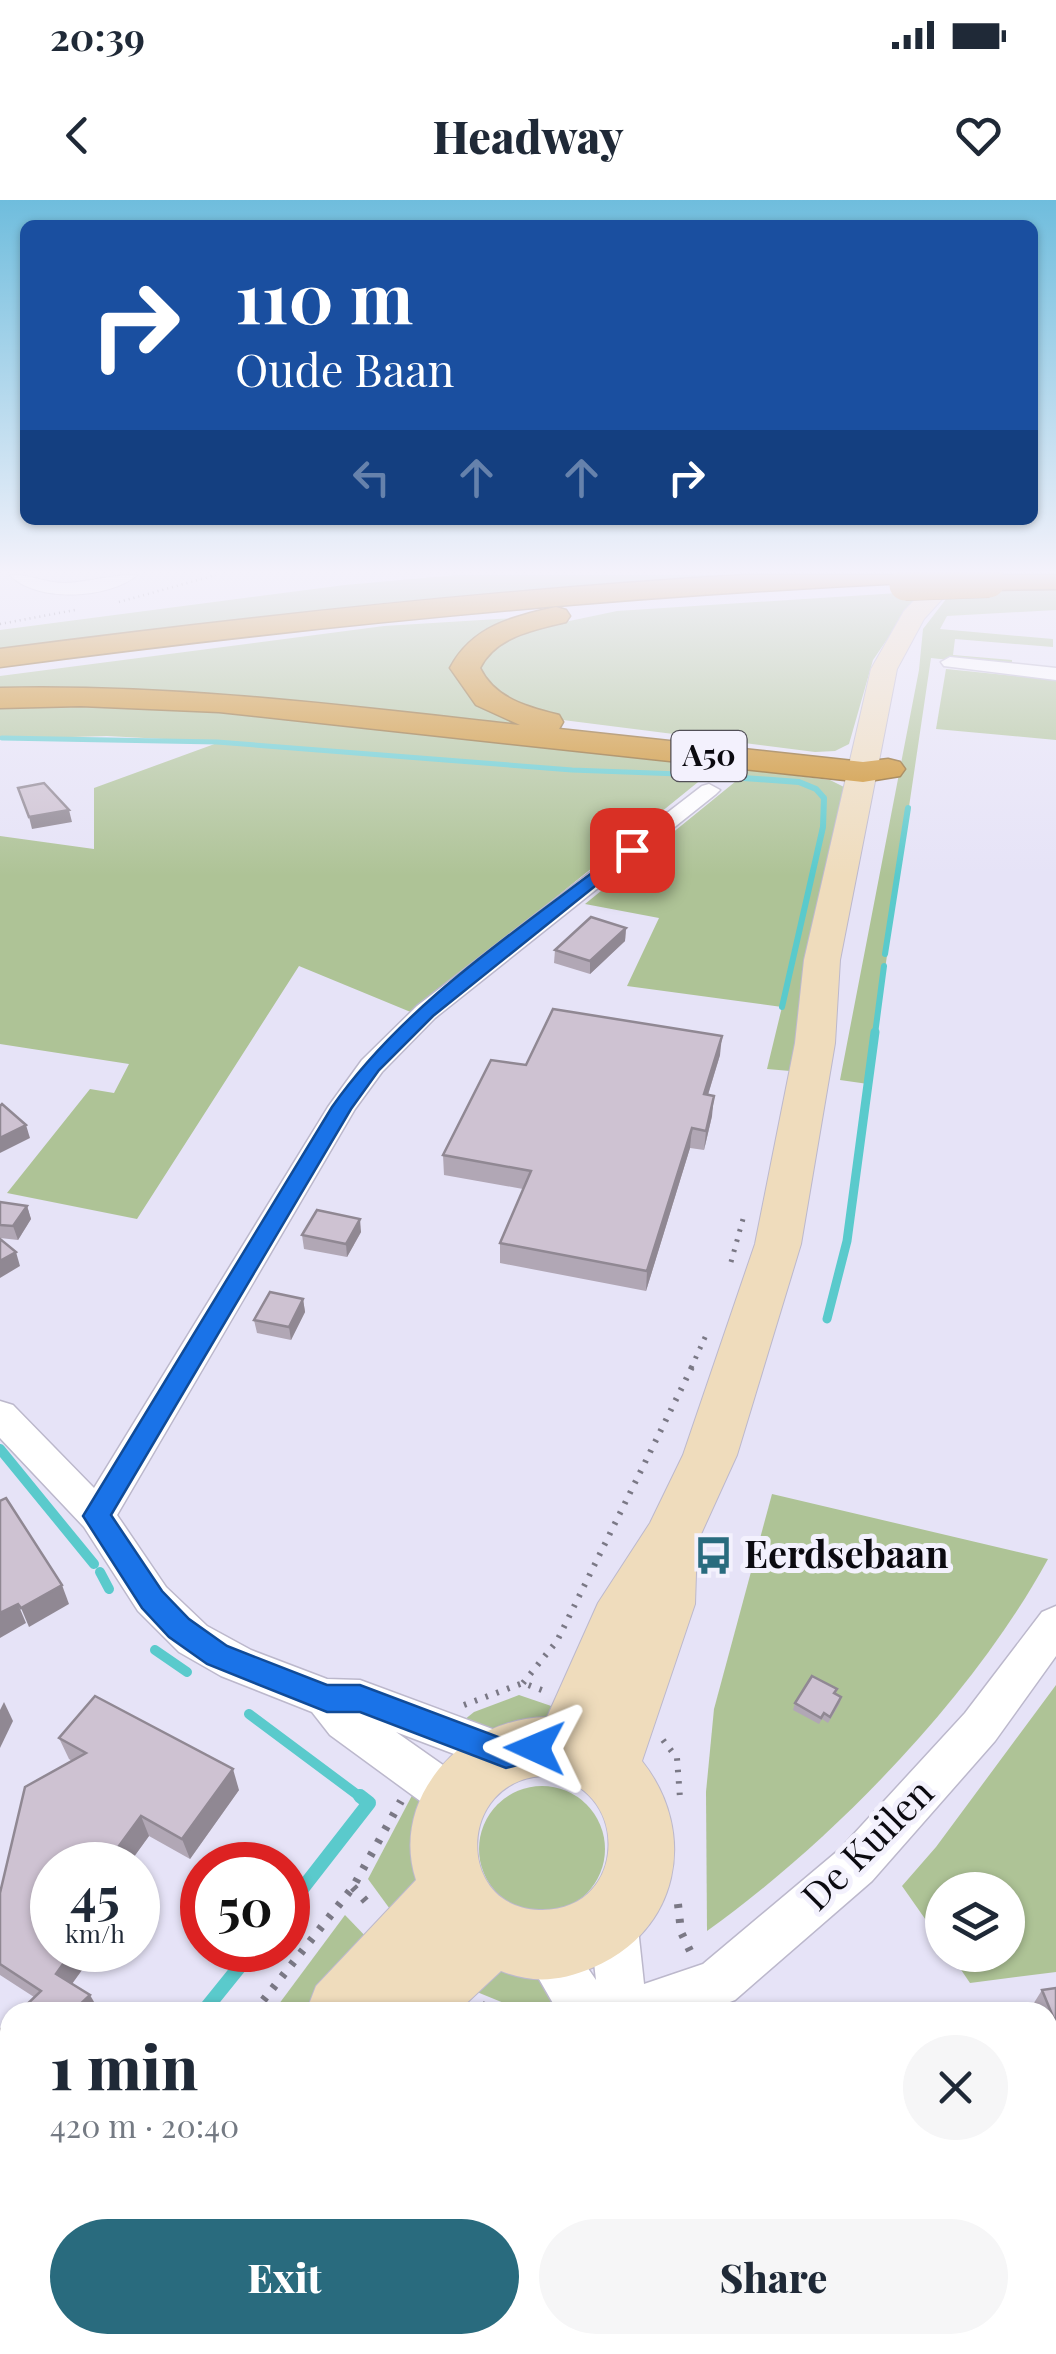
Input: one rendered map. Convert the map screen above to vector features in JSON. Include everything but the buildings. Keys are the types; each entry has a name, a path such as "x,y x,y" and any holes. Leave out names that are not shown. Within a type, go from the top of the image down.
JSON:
{"highway":[{"name":"A50","path":"467,676 488,700 555,724 872,767"},
{"name":"A50","path":"0,698 81,696 219,702 872,767"}],"main road":[{"path":"559,1758 666,1604 671,1538 710,1455 778,1244 816,1043 822,960 872,767 905,676"},
{"path":"559,1758 629,1795 642,1825 644,1858 634,1891 613,1918 581,1938 496,1923 443,1860 444,1829 428,1798 476,1772 559,1758"},
{"path":"359,2002 496,1923"},
{"path":"415,2002 496,1923"}],"street":[{"path":"97,1516 342,1107 372,1066 426,1012 710,790"},
{"path":"0,1415 97,1516 152,1600 193,1639 217,1655 327,1698 360,1698 559,1758"},
{"name":"De Kuilen","path":"663,2002 718,1982 856,1865 980,1727 1056,1624"},
{"path":"327,1698 345,1722 428,1798"},
{"path":"613,1918 619,2002"},
{"path":"496,1923 584,2002"}],"path":[{"path":"729,1270 744,1216"},
{"path":"523,1683 557,1642 660,1438 711,1324"},
{"path":"262,2002 428,1798"}],"green space":[{"path":"0,676 460,676 537,724 574,732 0,692"},
{"path":"481,676 869,676 849,744 835,751 815,752 563,720 499,697"},
{"path":"918,676 928,676 868,1084 840,1080"},
{"path":"945,676 1056,680 1056,740 936,729"},
{"path":"0,705 159,705 830,780 844,787 851,802 790,1071 767,1069 782,1007 627,986 659,918 585,904 741,777 708,774 413,1013 299,966 137,1219 7,1193 90,1089 114,1093 129,1064 0,1044 0,836 94,849 94,788 220,742 107,736 0,739"},
{"path":"772,1494 1048,1559 981,1662 897,1762 803,1854 707,1931 706,1792 714,1709"},
{"path":"1056,1685 1056,1972 970,1983 963,1972 1025,1972 1025,1872 925,1872 925,1919 902,1886 936,1847"},
{"path":"519,1695 563,1710 509,1738 459,1724 474,1712"},
{"path":"417,1786 424,1793 424,1866 395,1916 368,1879"},
{"path":"542,1786 566,1791 586,1805 600,1825 605,1849 600,1873 586,1893 566,1907 542,1912 518,1907 498,1893 484,1873 479,1849 484,1825 498,1805 518,1791"},
{"path":"345,1915 371,1942 316,2002 280,2002 303,1972 310,1972 310,1962"},
{"path":"480,1965 543,1969 556,2002 501,2002 450,1981"}],"waterway":[{"path":"2,738 217,742 572,770 699,775"},
{"path":"675,773 699,775"},
{"path":"699,775 733,776"},
{"path":"699,775 799,782 816,789 824,798 823,827 782,1007"},
{"path":"885,954 908,808"},
{"path":"875,1034 884,966"},
{"path":"827,1319 847,1241 875,1032"},
{"path":"0,1449 94,1564"},
{"path":"100,1572 109,1589"},
{"path":"155,1650 187,1672"},
{"path":"249,1714 363,1799"},
{"path":"310,1879 369,1803 360,1796"},
{"path":"211,2002 235,1972"}],"place":[{"name":"Eerdsebaan","path":"714,1555"}],"route":[{"path":"535,1748 506,1754 360,1698 327,1698 217,1655 179,1628 152,1600 97,1516 355,1087 391,1044 426,1012 632,850"}]}
